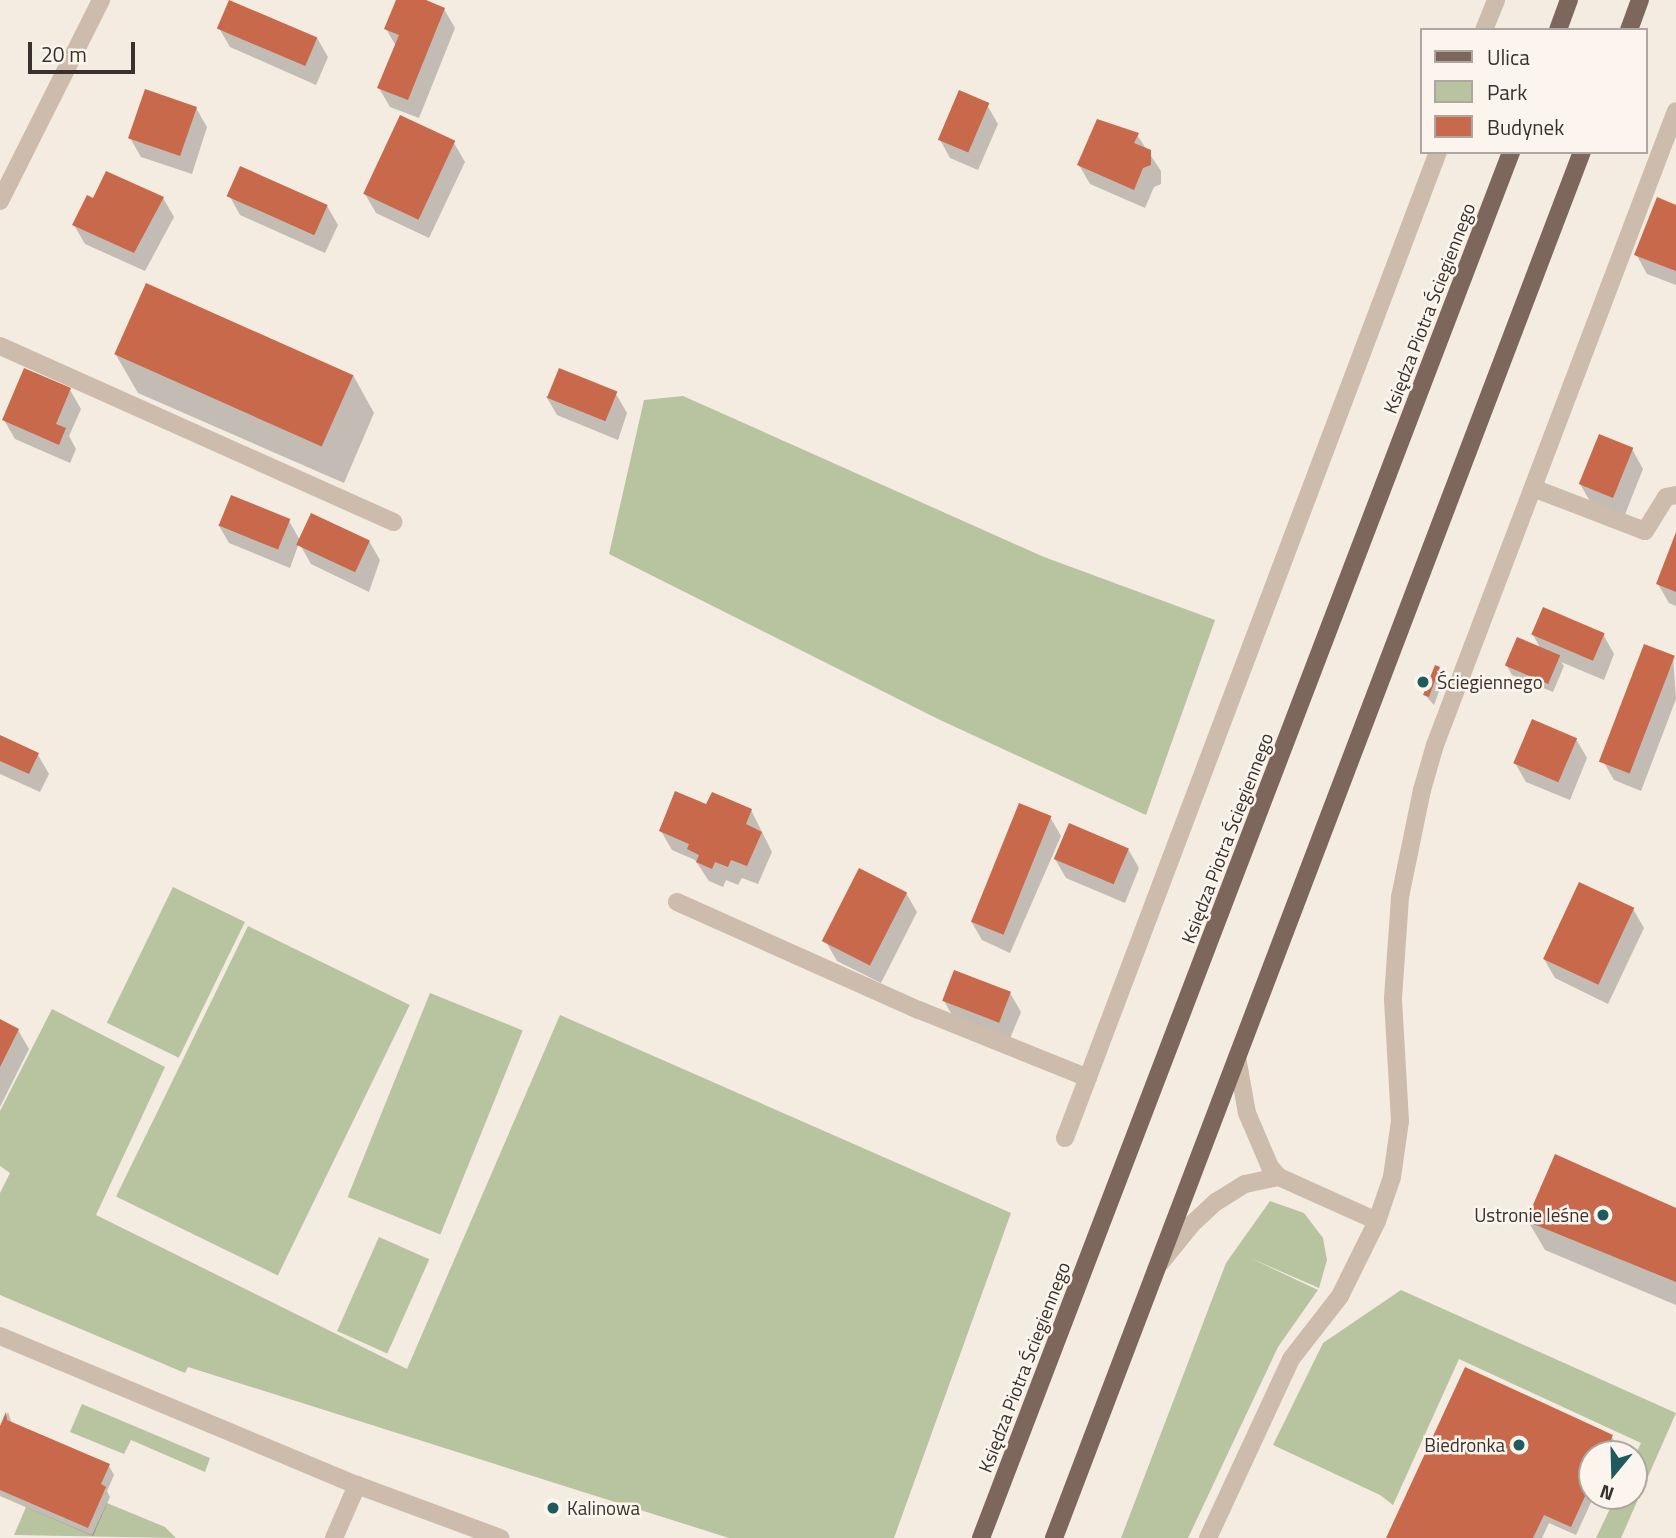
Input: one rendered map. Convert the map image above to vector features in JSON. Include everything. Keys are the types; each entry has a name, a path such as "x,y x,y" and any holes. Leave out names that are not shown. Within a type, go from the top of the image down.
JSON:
{"main road":[{"path":"1559,28 1569,0"},
{"path":"1630,28 1640,0"},
{"name":"Księdza Piotra Ściegiennego","path":"981,1538 1510,154"},
{"path":"1054,1538 1581,154"}],"street":[{"path":"0,201 101,0"},
{"path":"1486,28 1496,0"},
{"path":"1208,1538 1291,1359 1340,1296 1377,1222 1397,1154 1400,1121 1393,998 1400,897 1422,790 1676,111"},
{"path":"1065,1138 1437,154"},
{"path":"0,346 393,522"},
{"path":"1533,488 1645,531 1666,497 1676,495"},
{"path":"677,902 919,1010 1088,1078"},
{"path":"1237,1057 1247,1113 1259,1150 1279,1177 1377,1222"},
{"path":"1157,1268 1192,1224 1216,1202 1245,1184 1279,1177"},
{"path":"0,1336 357,1485 500,1538"},
{"path":"334,1538 357,1485"}],"green space":[{"path":"683,396 1044,557 1215,620 1146,815 938,719 609,554 644,400"},
{"path":"173,887 245,922 179,1058 107,1023"},
{"path":"248,926 410,1005 278,1275 116,1197"},
{"path":"430,993 523,1030 440,1234 348,1197"},
{"path":"52,1009 165,1067 96,1215 407,1369 560,1015 1011,1213 894,1538 729,1538 188,1367 185,1373 0,1295 0,1193 10,1173 0,1166 0,1111"},
{"path":"1270,1201 1304,1213 1323,1238 1327,1260 1319,1288 1250,1258 1318,1290 1278,1347 1188,1538 1121,1538 1226,1263"},
{"path":"379,1237 429,1259 387,1353 337,1331"},
{"path":"1401,1290 1676,1413 1648,1477 1648,1440 1634,1440 1459,1359 1393,1505 1380,1495 1273,1445 1323,1343"},
{"path":"82,1404 210,1458 205,1472 131,1440 124,1454 70,1432"},
{"path":"107,1503 165,1527 176,1538 14,1535 26,1507 92,1535"},
{"path":"1609,1510 1633,1510 1621,1538 1596,1538"}],"building":[{"path":"229,0 317,38 305,66 217,29"},
{"path":"396,0 426,0 445,8 408,100 377,88 399,35 384,29"},
{"path":"145,89 197,107 180,156 128,138"},
{"path":"959,90 989,103 968,153 938,140"},
{"path":"400,115 455,141 419,220 363,194"},
{"path":"1097,119 1139,133 1134,143 1151,150 1151,165 1143,168 1134,190 1077,165"},
{"path":"240,166 328,205 314,235 227,196"},
{"path":"106,171 164,197 134,253 72,225 87,195 93,198"},
{"path":"1657,197 1676,205 1676,271 1634,255"},
{"path":"146,283 353,375 322,447 114,354"},
{"path":"24,368 71,388 56,424 66,428 59,445 2,420"},
{"path":"559,368 617,392 605,421 547,398"},
{"path":"1599,434 1633,448 1613,498 1579,484"},
{"path":"231,495 290,519 278,550 219,526"},
{"path":"311,513 370,540 355,572 296,545"},
{"path":"1676,532 1676,592 1656,584"},
{"path":"1543,607 1605,633 1593,661 1531,635"},
{"path":"1517,637 1560,655 1548,684 1505,666"},
{"path":"1644,644 1675,656 1630,773 1599,762"},
{"path":"1435,665 1440,667 1429,697 1423,695"},
{"path":"1532,719 1577,738 1558,782 1513,763"},
{"path":"0,735 39,753 29,774 0,761"},
{"path":"675,791 706,804 712,792 752,809 746,824 762,832 747,866 731,860 728,867 715,862 712,869 696,862 699,855 687,849 689,844 659,831"},
{"path":"1019,803 1051,816 1004,935 971,922"},
{"path":"1069,823 1129,848 1114,884 1054,859"},
{"path":"859,868 907,893 870,966 822,941"},
{"path":"1579,882 1634,908 1598,985 1543,959"},
{"path":"954,970 1011,992 999,1023 942,1001"},
{"path":"0,1019 19,1029 0,1067"},
{"name":"Ustronie leśne","path":"1555,1154 1676,1208 1676,1282 1526,1221"},
{"name":"Biedronka","path":"1465,1367 1613,1435 1611,1440 1578,1440 1579,1510 1571,1527 1544,1515 1533,1538 1386,1538"},
{"path":"6,1412 7,1420 110,1464 101,1484 106,1487 88,1528 0,1490 0,1426"}],"place":[{"name":"Ściegiennego","path":"1423,682"},
{"name":"Ustronie leśne","path":"1603,1215"},
{"name":"Biedronka","path":"1519,1445"},
{"name":"Kalinowa","path":"553,1508"}]}
